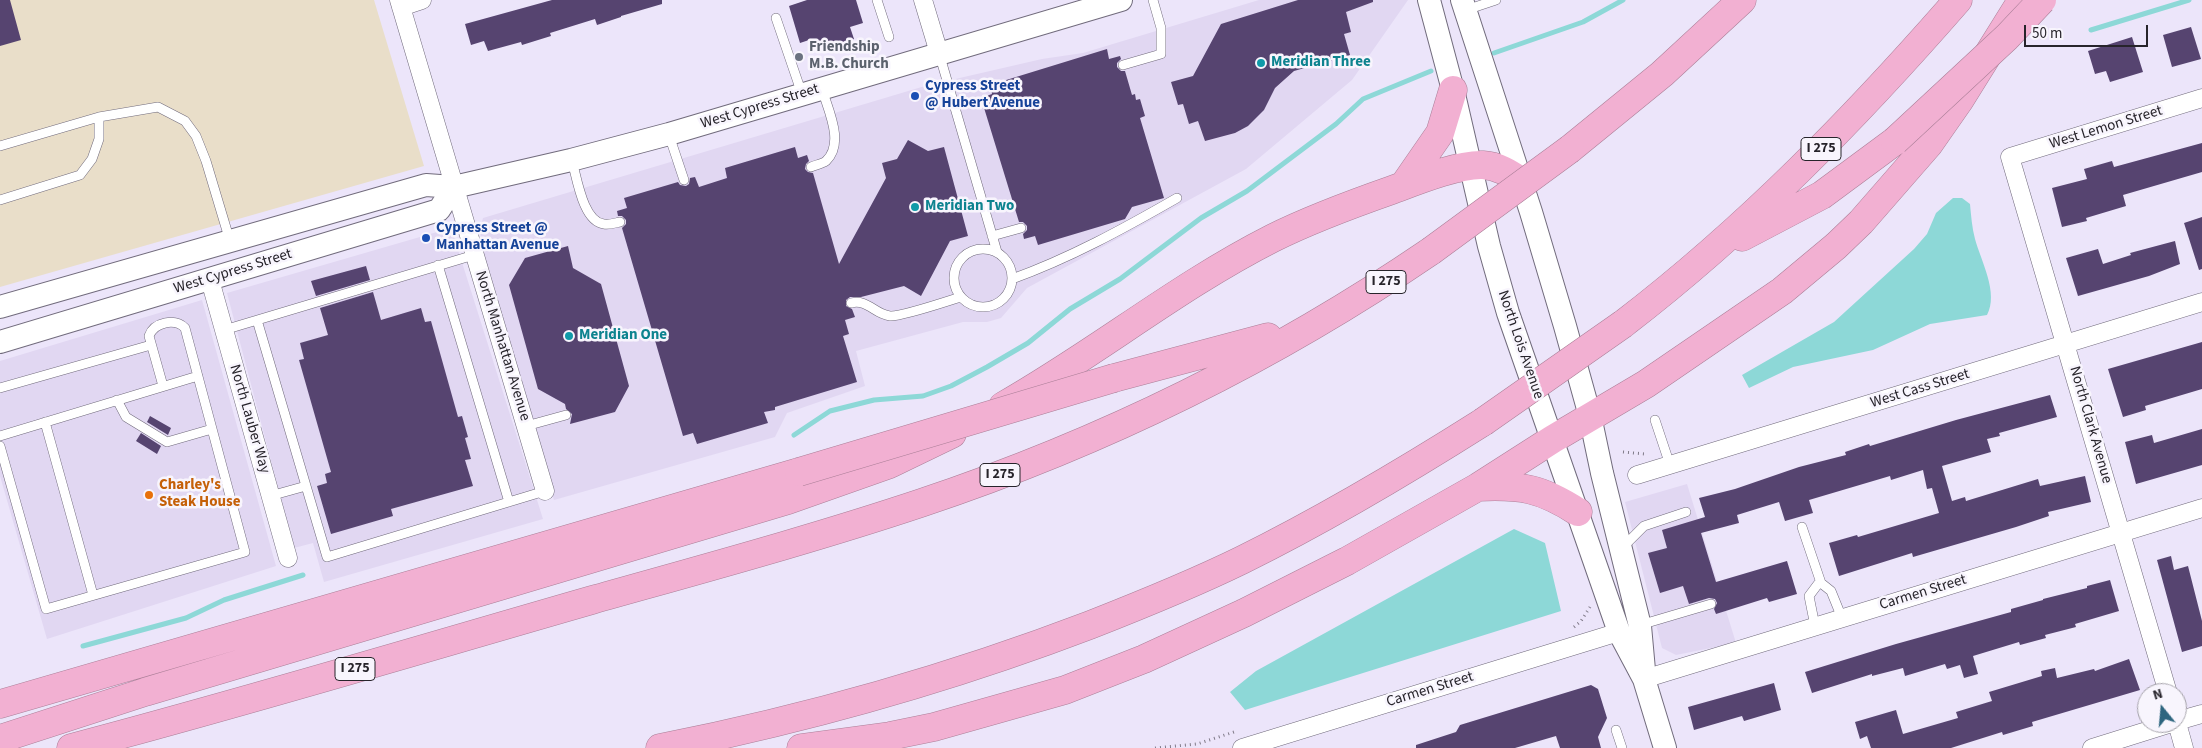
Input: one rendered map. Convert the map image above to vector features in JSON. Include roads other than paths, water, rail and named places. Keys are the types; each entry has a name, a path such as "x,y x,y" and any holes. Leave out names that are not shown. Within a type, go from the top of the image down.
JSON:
{"highway":[{"name":"I 275","path":"71,748 206,712 778,547 924,502 1042,459 1113,428 1223,375 1340,310 1430,251 1570,149 1662,74 1742,0"},
{"name":"I 275","path":"660,748 768,724 908,687 1046,641 1142,605 1240,561 1335,511 1410,468 1482,422 1623,324 1671,286 1756,211 1820,150 1858,112 1958,0"},
{"path":"801,748 890,736 934,727 1065,690 1102,676 1185,642 1302,584 1478,487 1552,439 1646,384 1782,291 1842,240 1885,196 1928,144 1959,101 2022,0"},
{"path":"1671,286 1733,242 1822,195 1895,141 2006,37 2042,0"},
{"path":"1404,185 1440,133 1453,90"},
{"path":"0,739 145,692 779,503 890,464 942,439 1022,395 1078,361 1188,288 1273,238 1318,218 1404,185 1470,166 1483,165 1498,168 1521,181"},
{"path":"0,704 799,472 1114,378 1257,341 1340,310"},
{"path":"1478,487 1501,486 1533,489 1557,499 1578,512"}],"street":[{"path":"400,3 422,0"},
{"path":"923,0 939,53"},
{"name":"West Cypress Street","path":"0,307 426,185 454,187 572,160 669,134 1121,0"},
{"name":"North Lois Avenue","path":"1429,0 1453,90 1489,246 1508,313 1578,512 1629,629 1665,748"},
{"name":"North Manhattan Avenue","path":"400,3 545,491"},
{"name":"North Lois Avenue","path":"1464,5 1521,181 1590,416 1621,549 1629,629"},
{"name":"West Lemon Street","path":"2010,157 2202,98"},
{"name":"North Clark Avenue","path":"2010,157 2165,683"},
{"name":"West Cypress Street","path":"0,342 439,210 454,187"},
{"path":"210,280 230,242"},
{"name":"North Lauber Way","path":"210,280 288,558"},
{"name":"West Cass Street","path":"1637,475 2202,302"},
{"name":"Carmen Street","path":"1644,679 2202,508"},
{"name":"Carmen Street","path":"1242,748 1629,629"},
{"path":"2187,719 2202,714"},
{"path":"2092,748 2140,733"},
{"path":"2180,733 2184,748"}],"lane":[{"path":"878,0 888,37"},
{"path":"1123,65 1160,54 1161,28 1153,0"},
{"path":"1464,5 1496,0"},
{"path":"776,18 836,137 834,147 825,161 811,167"},
{"path":"939,53 997,252 1006,260 1010,267 1012,279 1008,294 1002,300 994,305 985,307 975,306 961,297 954,285 956,265 962,257 971,251 980,249 997,252"},
{"path":"0,146 99,116 158,107 185,121 196,136 206,161 230,242"},
{"path":"0,200 80,174 92,159 99,139 99,116"},
{"path":"669,134 684,180"},
{"path":"572,160 586,208 591,217 604,224 620,222"},
{"path":"1012,279 1045,267 1094,245 1177,198"},
{"path":"992,236 1021,228"},
{"path":"224,330 474,254"},
{"path":"438,265 509,502"},
{"path":"851,304 865,303 879,312 890,316 961,297"},
{"path":"257,320 328,557 545,491"},
{"path":"0,446 46,609 246,552 185,328 180,323 172,322 151,330 149,336 163,386"},
{"path":"0,388 151,345"},
{"path":"0,436 198,376"},
{"path":"118,400 126,417 167,442 212,429"},
{"path":"526,426 566,415"},
{"path":"1656,420 1670,465"},
{"path":"45,422 93,595"},
{"path":"270,496 306,486"},
{"path":"1621,549 1644,526 1686,512"},
{"path":"1802,527 1821,584 1831,591 1842,618"},
{"path":"1815,626 1809,602 1810,596 1818,584 1821,584"},
{"path":"1629,629 1711,604"},
{"path":"1616,730 1622,748"}],"waterway":[{"path":"1494,53 1583,22 1623,0"},
{"path":"2091,30 2189,0"},
{"path":"794,435 830,411 874,400 923,396 951,386 987,367 1028,343 1070,309 1120,279 1201,218 1247,191 1336,124 1363,99 1431,71"},
{"path":"83,646 186,618 224,600 303,575"}],"place":[{"name":"Friendship M.B. Church","path":"799,57"},
{"name":"Meridian Three","path":"1261,63"},
{"name":"Cypress Street @ Hubert Avenue","path":"915,96"},
{"name":"Meridian Two","path":"915,207"},
{"name":"Cypress Street @ Manhattan Avenue","path":"426,238"},
{"name":"Meridian One","path":"569,336"},
{"name":"Charley's Steak House","path":"149,495"}]}
